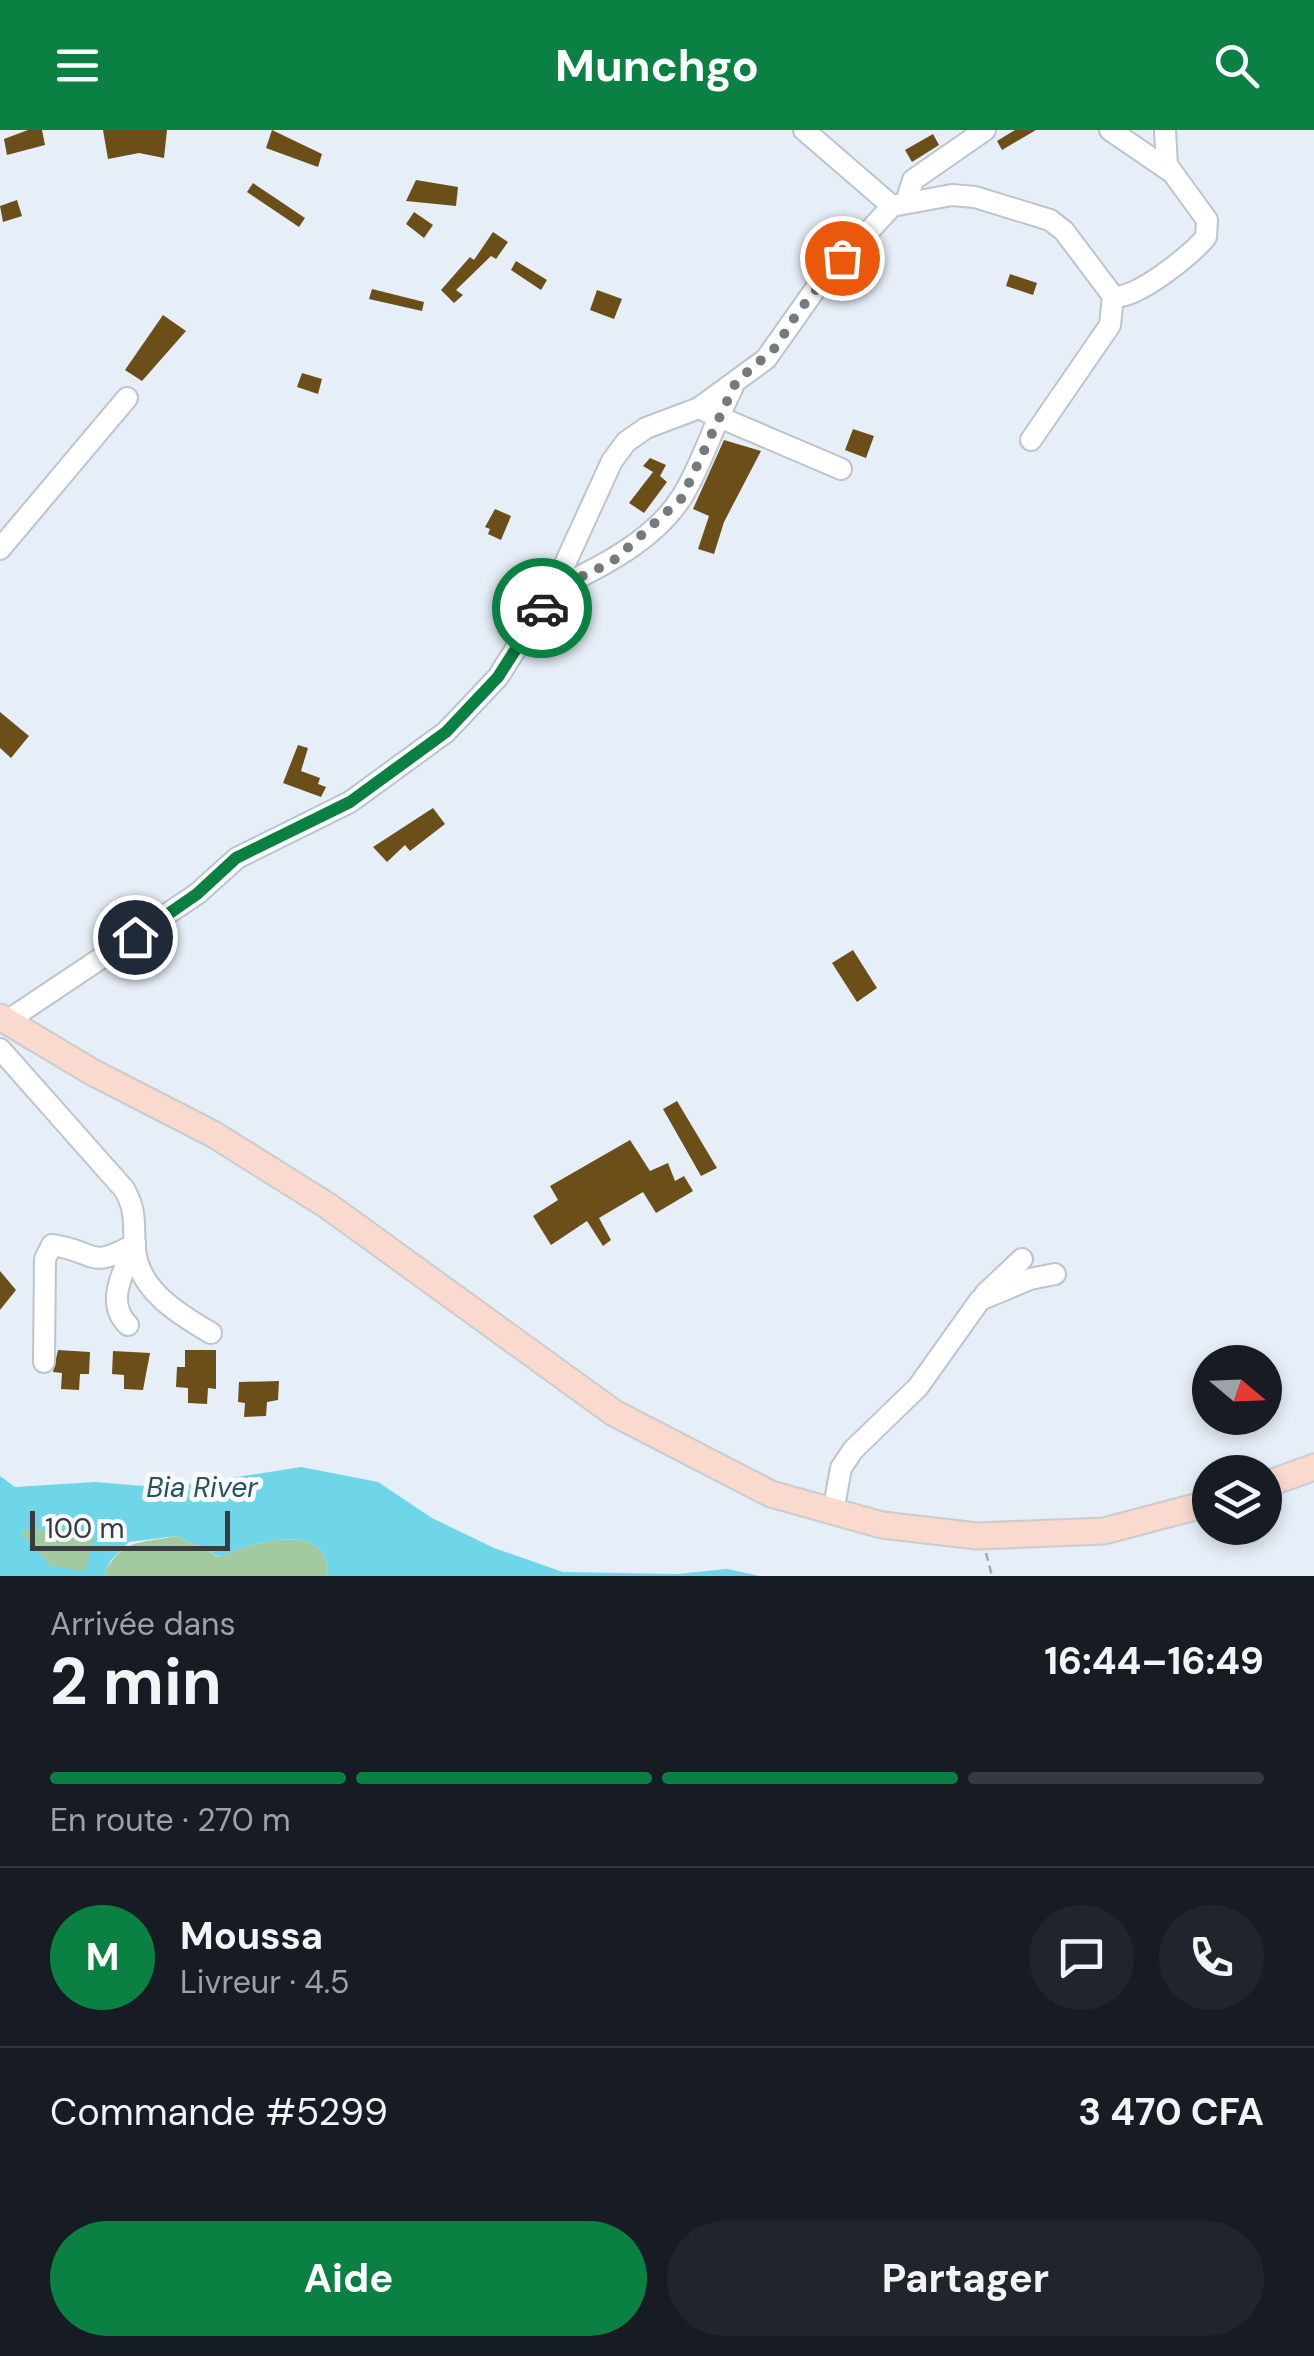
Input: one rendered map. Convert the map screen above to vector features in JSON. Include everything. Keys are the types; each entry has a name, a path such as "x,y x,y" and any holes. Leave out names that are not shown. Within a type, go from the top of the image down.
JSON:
{"main road":[{"path":"4,1019 92,1072 213,1134 328,1206 614,1413 771,1494 882,1524 980,1536 1104,1531 1192,1507"},
{"path":"1282,1478 1314,1467"}],"street":[{"path":"804,130 899,204 976,197 1050,220 1064,231 1113,296 1110,325 1032,440"},
{"path":"553,590 612,562 670,511 682,498 708,412 776,347 814,291 899,204 913,180 985,130"},
{"path":"1110,130 1170,171 1207,220 1206,236 1141,289 1125,298 1113,296"},
{"path":"1165,130 1170,171"},
{"path":"0,549 127,398"},
{"path":"4,1019 185,902 236,858 350,802 446,732 498,677 553,590 612,461 626,442 646,428 708,412 841,469"},
{"path":"0,1049 124,1188 135,1207 135,1254 151,1285 172,1310 211,1333"},
{"path":"128,1325 119,1317 116,1288 135,1244"},
{"path":"44,1362 45,1259 52,1245 100,1260 114,1258 135,1244"},
{"path":"833,1512 842,1468 853,1450 918,1387 980,1300 1022,1259"},
{"path":"980,1300 1030,1279 1055,1274"}],"green space":[{"path":"34,1527 61,1540 76,1530 95,1535 85,1572 51,1566 21,1533"},
{"path":"177,1536 219,1557 268,1541 303,1541 317,1547 325,1558 327,1576 103,1576 125,1548"}],"water":[{"name":"Bia River","path":"301,1467 378,1482 432,1518 494,1548 563,1572 677,1574 727,1569 760,1576 327,1576 325,1558 317,1547 303,1541 268,1541 220,1557 177,1536 129,1542 111,1560 103,1576 0,1576 0,1476 15,1487 95,1482 168,1488","holes":["34,1527 62,1540 76,1530 94,1535 85,1571 51,1566 21,1533"]}],"building":[{"path":"28,130 42,130 45,145 7,155 4,139"},
{"path":"103,130 167,130 164,158 139,153 108,159"},
{"path":"272,130 322,154 318,167 266,148"},
{"path":"1015,130 1036,130 1002,150 997,141"},
{"path":"933,134 939,145 912,162 905,150"},
{"path":"416,180 458,187 456,206 406,201"},
{"path":"253,183 305,218 299,227 247,192"},
{"path":"17,200 22,216 3,222 0,206"},
{"path":"414,212 433,225 424,238 406,224"},
{"path":"493,232 508,242 496,259 491,256 456,290 463,295 454,303 441,290 470,257 474,260"},
{"path":"516,261 547,280 541,290 511,270"},
{"path":"1010,274 1037,283 1033,295 1006,286"},
{"path":"372,289 424,302 422,311 369,299"},
{"path":"597,290 622,299 614,319 590,310"},
{"path":"163,315 186,331 142,381 125,370"},
{"path":"302,373 322,379 318,394 297,387"},
{"path":"853,429 874,436 866,458 845,450"},
{"path":"724,440 761,451 724,522 714,554 698,549 709,516 693,509"},
{"path":"650,458 666,465 660,476 667,482 644,513 629,503 653,472 643,466"},
{"path":"495,509 511,516 501,540 488,534 490,529 485,527"},
{"path":"0,712 29,736 11,758 0,748"},
{"path":"298,745 308,748 301,771 320,778 318,784 326,787 321,797 283,783"},
{"path":"433,808 445,824 410,851 405,845 387,862 373,847"},
{"path":"853,950 877,988 857,1002 832,963"},
{"path":"677,1101 717,1168 701,1176 663,1109"},
{"path":"630,1140 650,1171 668,1163 675,1181 684,1176 693,1191 656,1213 643,1192 599,1218 611,1240 603,1246 587,1221 551,1245 533,1216 558,1200 550,1186"},
{"path":"0,1271 16,1290 0,1310"},
{"path":"58,1350 90,1352 89,1374 80,1374 79,1390 61,1389 62,1373 53,1372"},
{"path":"185,1350 216,1350 216,1389 208,1388 207,1404 188,1403 188,1388 176,1387 177,1367 185,1367"},
{"path":"113,1351 150,1353 143,1390 124,1389 124,1375 112,1374"},
{"path":"279,1381 278,1400 267,1402 266,1416 244,1417 245,1403 238,1402 239,1382"}],"way so far":[{"path":"542,608 553,590 612,562 682,498 736,382 776,347 798,312 842,258"}],"route":[{"path":"135,937 197,894 236,858 350,802 446,732 498,677 542,608"}]}
